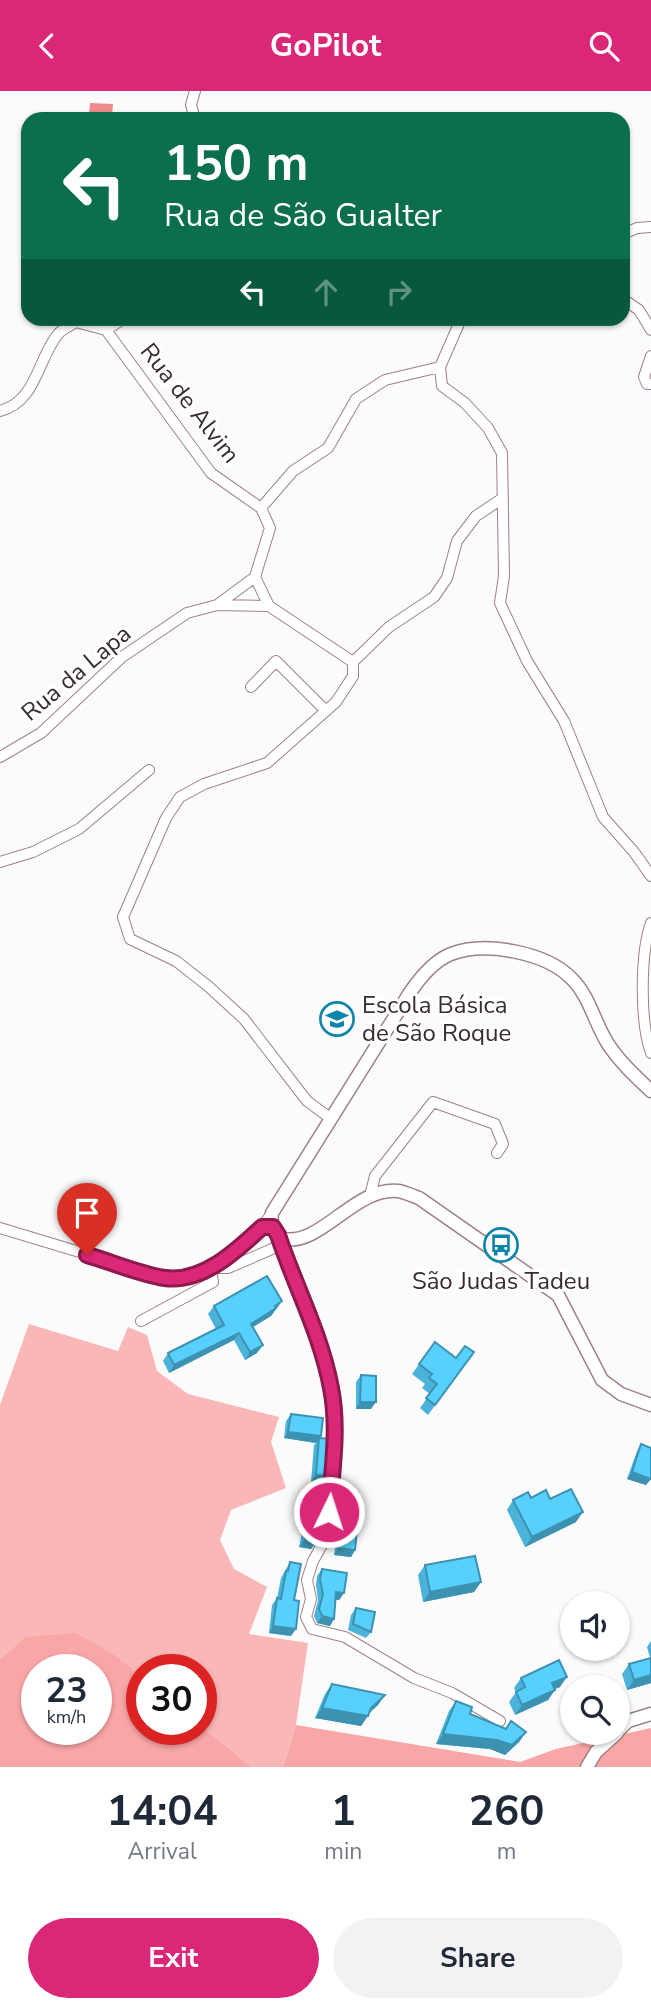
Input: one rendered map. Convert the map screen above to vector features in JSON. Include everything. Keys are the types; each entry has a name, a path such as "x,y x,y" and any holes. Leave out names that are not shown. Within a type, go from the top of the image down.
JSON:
{"street":[{"path":"193,112 191,105 195,91"},
{"path":"630,231 651,227"},
{"path":"630,304 639,310 651,330"},
{"path":"0,411 15,407 29,390 58,333 69,326"},
{"path":"91,326 106,330"},
{"name":"Rua de Alvim","path":"112,326 106,330 211,473 261,508"},
{"path":"458,326 440,367 442,386 465,403 488,428 502,453 504,576 500,603 527,661 564,721 603,817 651,876"},
{"path":"651,356 644,377 648,384 651,384"},
{"path":"217,605 256,577 270,528 261,508 293,471 328,448 356,399 385,380 440,367"},
{"path":"330,1118 307,1101 244,1019 176,961 130,939 123,917 166,818 180,797 204,784 267,763 336,702 352,676 354,661 389,627 433,597 447,578 457,541 476,516 503,498"},
{"path":"256,577 269,607"},
{"path":"217,605 269,607 354,661"},
{"name":"Rua da Lapa","path":"0,757 41,733 122,657 187,613 217,605"},
{"path":"251,687 275,661 326,711"},
{"path":"0,862 33,852 79,829 149,770"},
{"path":"651,923 643,957 646,1025 651,1053"},
{"path":"500,1721 452,1693 414,1678 345,1637 312,1629 306,1617 310,1599 307,1580 313,1561 328,1534 334,1444 332,1389 318,1337 272,1213 418,981 449,955 467,950 491,949 538,958 570,976 587,999 607,1042 622,1062 651,1091"},
{"path":"370,1196 375,1176 433,1102 495,1124 503,1144 497,1153"},
{"path":"0,1228 166,1278 193,1275 211,1268 234,1251 310,1236 370,1196 397,1191 419,1198 558,1295 602,1380 621,1394 651,1405"},
{"path":"211,1268 228,1268 270,1249 280,1240"},
{"path":"141,1321 213,1282 211,1268"},
{"path":"630,1720 651,1714"},
{"path":"587,1767 603,1745"}],"shaded area":[{"path":"90,103 113,104 112,112 89,112"},
{"path":"29,1324 118,1351 128,1327 147,1335 157,1371 188,1394 279,1417 271,1442 286,1488 231,1510 220,1540 234,1569 267,1587 249,1634 308,1643 296,1725 283,1767 252,1767 217,1739 217,1654 126,1654 126,1664 112,1654 25,1637 0,1659 0,1405"},
{"path":"76,1633 116,1656 126,1664 126,1745 217,1745 217,1739 252,1767 0,1767 0,1659 25,1637"},
{"path":"296,1725 520,1762 574,1745 630,1745 630,1733 651,1728 651,1767 283,1767"}],"building":[{"path":"267,1276 282,1301 251,1324 263,1345 250,1352 239,1333 174,1365 168,1353 224,1325 214,1306"},
{"path":"435,1342 456,1358 465,1346 474,1352 435,1405 426,1398 437,1384 429,1378 432,1374 419,1364"},
{"path":"361,1375 376,1376 376,1402 360,1402"},
{"path":"291,1414 323,1418 321,1436 288,1432"},
{"path":"319,1438 331,1439 328,1476 316,1475"},
{"path":"641,1444 651,1448 651,1479 632,1472"},
{"path":"310,1489 330,1493 326,1519 318,1539 306,1537 313,1503 308,1502"},
{"path":"571,1489 583,1512 532,1537 513,1500 528,1492 531,1498 546,1490 550,1499"},
{"path":"340,1529 357,1531 355,1550 338,1548"},
{"path":"475,1556 481,1582 430,1592 425,1565"},
{"path":"290,1562 301,1564 294,1600 299,1601 296,1629 273,1626 277,1598 281,1599"},
{"path":"322,1569 347,1573 344,1593 336,1592 334,1619 322,1616 319,1609 323,1594 320,1579"},
{"path":"356,1608 375,1612 371,1632 353,1624"},
{"path":"651,1658 651,1675 634,1680 629,1664"},
{"path":"559,1660 566,1675 560,1675 560,1680 552,1683 555,1690 522,1705 516,1692 525,1687 521,1678"},
{"path":"332,1684 385,1695 371,1708 368,1716 322,1708"},
{"path":"456,1701 472,1707 470,1714 506,1729 511,1721 526,1732 512,1745 497,1740 443,1734"}],"place":[{"name":"Escola Básica de São Roque","path":"337,1019"},
{"name":"São Judas Tadeu","path":"501,1245"}],"route":[{"path":"87,1255 166,1278 193,1275 211,1268 262,1227 273,1227 318,1337 332,1389 334,1444 329,1512"}]}
